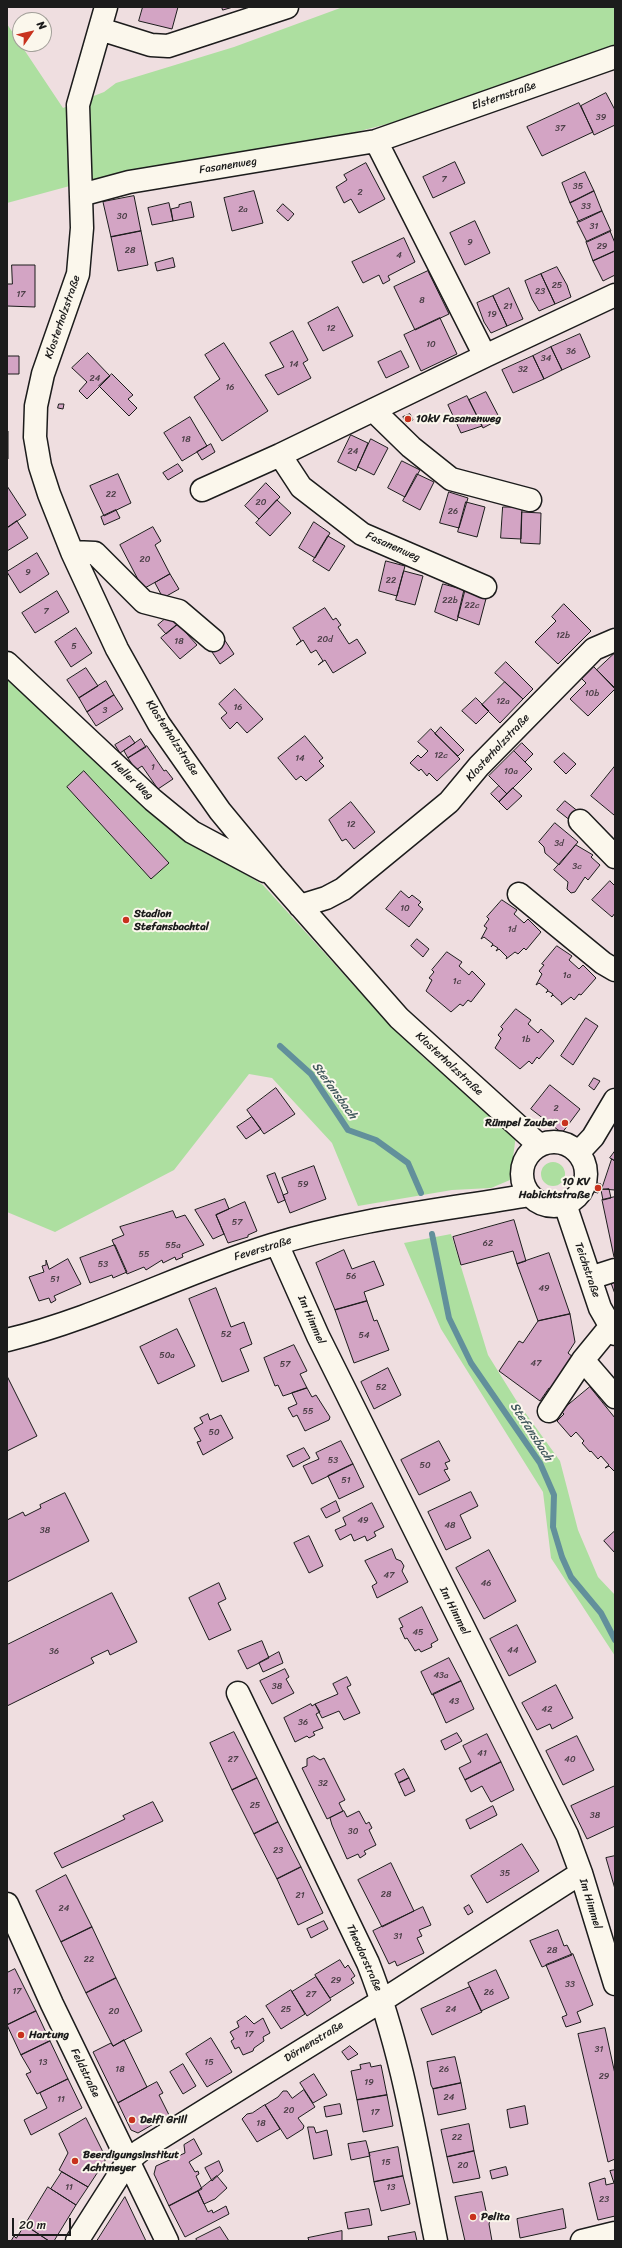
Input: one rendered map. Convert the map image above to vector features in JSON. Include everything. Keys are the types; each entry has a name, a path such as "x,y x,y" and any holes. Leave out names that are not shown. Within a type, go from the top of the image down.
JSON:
{"street":[{"name":"Klosterholzstraße","path":"106,7 78,105 81,185 81,254 78,274 43,374 36,406 34,437 40,466 49,494 72,552 117,649 160,724 220,811 273,875 400,1018 539,1145"},
{"path":"100,29 151,45 168,46 287,7"},
{"name":"Elsternstraße","path":"385,138 615,57"},
{"path":"385,138 485,356"},
{"name":"Fasanenweg","path":"81,185 129,182 385,138"},
{"path":"202,490 280,455 615,295"},
{"path":"373,410 411,447 451,479 530,500"},
{"name":"Fasanenweg","path":"280,455 301,487 362,534 485,587"},
{"path":"72,552 95,553 144,602 179,611 213,640"},
{"name":"Klosterholzstraße","path":"300,906 343,889 449,802 479,766 594,649 615,640"},
{"name":"Heller Weg","path":"7,663 153,800 192,832 273,875"},
{"path":"580,821 615,857"},
{"path":"519,894 615,970"},
{"path":"578,1153 592,1136 615,1100"},
{"path":"550,1142 561,1143 578,1153 585,1169 585,1180 581,1190 574,1199 564,1204 552,1206 540,1203 530,1195 524,1185 522,1174 524,1162 530,1152 539,1145 550,1142"},
{"name":"Feverstraße","path":"7,1340 58,1326 228,1259 277,1244 365,1221 530,1195"},
{"name":"Teichstraße","path":"564,1204 590,1278 612,1330"},
{"name":"Im Himmel","path":"277,1244 321,1343 567,1835 581,1873 615,1984"},
{"path":"590,1278 615,1270"},
{"path":"549,1411 583,1360 612,1330"},
{"path":"583,1360 615,1397"},
{"name":"Theodorstraße","path":"238,1693 368,1963 383,2000 397,2049 436,2241"},
{"name":"Dörnenstraße","path":"77,2241 128,2161 141,2150 383,2000 581,1873"},
{"name":"Feldstraße","path":"7,1904 52,2004 167,2241"},
{"path":"582,2241 615,2233"}],"green space":[{"path":"343,7 615,7 615,66 352,133 125,171 7,203 7,24 12,32 12,52 26,52 63,108 104,92 116,83 234,47"},
{"name":"Stadion Stefansbachtal","path":"7,675 179,833 263,885 356,988 423,1057 516,1135 510,1180 491,1188 452,1190 358,1206 332,1143 272,1078 249,1074 174,1170 55,1232 7,1212"},
{"path":"553,1162 558,1163 564,1169 564,1179 558,1185 553,1186 548,1185 542,1179 541,1174 542,1169 548,1163"},
{"path":"451,1234 488,1355 516,1400 560,1461 578,1530 598,1577 615,1595 615,1656 551,1558 543,1492 441,1329 404,1243"}],"building":[{"path":"143,7 178,7 172,29 139,21"},
{"path":"222,7 233,7 223,10"},
{"path":"606,93 615,110 615,125 594,135 581,106"},
{"path":"579,103 593,132 542,156 527,127"},
{"path":"455,162 465,183 433,198 423,177"},
{"path":"366,163 385,199 359,213 351,199 344,203 336,187 347,180 344,175"},
{"path":"585,172 594,191 570,203 562,183"},
{"path":"254,191 263,223 232,231 224,198"},
{"path":"594,191 602,211 579,222 570,203"},
{"path":"134,196 141,231 111,237 103,202"},
{"path":"191,202 194,217 173,221 171,209"},
{"path":"169,203 173,221 152,225 148,208"},
{"path":"283,204 294,214 288,221 277,211"},
{"path":"602,211 611,231 587,242 577,222"},
{"path":"475,221 490,253 465,265 450,233"},
{"path":"141,231 148,265 118,271 111,237"},
{"path":"610,231 615,243 615,251 593,261 586,242"},
{"path":"404,238 415,262 388,276 390,280 383,284 379,275 363,283 352,262"},
{"path":"615,251 615,275 603,281 593,261"},
{"path":"173,258 175,267 157,271 155,263"},
{"path":"12,265 35,265 35,307 7,306 7,284 12,284"},
{"path":"557,267 567,285 571,297 555,304 541,274"},
{"path":"428,271 449,314 415,330 394,287"},
{"path":"541,274 555,304 539,311 532,299 525,281"},
{"path":"509,288 523,319 507,326 493,296"},
{"path":"493,296 507,326 491,333 484,322 477,303"},
{"path":"338,307 353,336 323,351 308,323"},
{"path":"440,318 457,354 421,371 404,335"},
{"path":"293,331 308,360 303,363 311,378 278,395 265,375 284,367 270,343"},
{"path":"580,334 590,357 562,370 551,347"},
{"path":"224,343 268,411 222,441 194,397 220,379 205,355"},
{"path":"551,347 562,370 544,379 533,356"},
{"path":"401,351 409,367 386,378 378,362"},
{"path":"88,353 110,376 87,399 79,391 87,382 72,368"},
{"path":"7,356 19,356 19,374 7,374"},
{"path":"533,356 544,379 513,393 502,370"},
{"path":"112,374 133,395 128,399 137,408 129,416 99,386"},
{"path":"486,392 500,419 483,428 469,400"},
{"path":"467,396 482,426 461,433 448,405"},
{"path":"59,404 64,404 63,409 58,408"},
{"name":"10kV Fasanenweg","path":"410,414 413,420 406,423 403,417"},
{"path":"190,417 207,446 182,461 164,433"},
{"path":"8,431 8,459 7,459"},
{"path":"351,435 368,443 356,471 338,462"},
{"path":"371,439 388,448 374,475 358,467"},
{"path":"211,444 215,452 202,460 197,452"},
{"path":"402,461 420,470 405,497 388,488"},
{"path":"178,464 183,471 168,480 163,473"},
{"path":"118,474 131,503 104,516 90,486"},
{"path":"417,474 434,482 420,510 403,501"},
{"path":"266,483 280,497 259,519 245,506"},
{"path":"7,486 26,515 7,528"},
{"path":"449,492 468,498 459,528 440,523"},
{"path":"277,500 291,513 270,536 256,523"},
{"path":"466,502 485,507 477,537 458,532"},
{"path":"503,507 522,507 521,539 501,538"},
{"path":"116,510 120,518 104,525 101,517"},
{"path":"522,512 541,513 540,544 521,543"},
{"path":"17,521 28,538 7,551 7,528"},
{"path":"314,522 330,533 315,558 299,548"},
{"path":"153,527 161,541 155,545 170,574 143,589 120,545"},
{"path":"328,536 345,546 329,571 313,561"},
{"path":"37,553 49,574 20,593 7,572"},
{"path":"386,561 405,566 397,596 379,591"},
{"path":"404,571 423,576 415,605 396,600"},
{"path":"170,574 179,589 163,598 155,583"},
{"path":"443,584 465,590 457,621 435,612"},
{"path":"465,587 487,595 479,625 458,617"},
{"path":"57,591 69,612 35,633 22,613"},
{"path":"564,604 591,631 558,664 535,642 556,621 552,617"},
{"path":"325,608 333,620 336,618 341,625 338,627 349,644 357,639 366,653 333,673 325,660 318,665 323,661 316,650 311,653 303,640 296,645 301,641 293,628"},
{"path":"170,615 178,624 166,634 158,625"},
{"path":"178,624 197,645 180,659 161,638"},
{"path":"76,628 92,653 71,667 55,642"},
{"path":"224,639 234,654 220,664 210,649"},
{"path":"615,653 615,688 597,670"},
{"path":"506,662 533,689 523,699 495,673"},
{"path":"594,667 615,689 588,716 570,699 586,683 582,679"},
{"path":"86,668 98,686 79,698 67,680"},
{"path":"106,681 114,695 87,712 79,698"},
{"path":"505,682 523,699 500,723 482,705"},
{"path":"235,689 263,719 247,733 237,722 230,729 221,718 227,713 219,704"},
{"path":"114,695 123,709 96,726 87,712"},
{"path":"476,698 489,711 476,724 462,711"},
{"path":"441,727 464,750 458,756 435,734"},
{"path":"431,729 460,759 437,781 429,773 427,776 421,769 419,771 410,763 418,755 421,758 428,751 418,742"},
{"path":"130,736 135,743 120,753 115,745"},
{"path":"305,736 323,758 319,761 324,766 306,781 301,776 296,780 278,758"},
{"path":"141,739 146,747 128,758 124,751"},
{"path":"522,743 533,754 525,762 514,751"},
{"path":"147,746 164,771 166,770 173,779 158,789 142,766 136,770 128,758"},
{"path":"514,751 532,769 507,794 489,776"},
{"path":"564,753 576,764 566,774 554,762"},
{"path":"615,766 615,814 614,815 591,796"},
{"path":"84,771 169,863 151,879 67,787"},
{"path":"499,786 507,794 499,802 491,794"},
{"path":"513,788 522,796 507,810 499,802"},
{"path":"565,801 579,812 571,821 557,810"},
{"path":"351,802 375,832 354,849 346,839 342,841 329,820"},
{"path":"555,823 578,842 559,865 545,853 544,847 539,842"},
{"path":"576,845 593,855 591,857 600,865 588,880 585,877 575,892 571,893 567,889 568,882 554,870"},
{"path":"610,881 615,886 615,913 612,917 592,900"},
{"path":"401,891 409,898 412,895 421,902 418,905 423,909 409,927 386,909"},
{"path":"502,900 517,910 514,914 524,923 528,919 541,932 526,950 524,948 518,954 515,952 506,959 507,957 499,949 496,951 498,948 493,945 491,947 493,944 484,937 481,939 487,928 484,926 489,919 487,917"},
{"path":"417,939 429,949 423,957 411,946"},
{"path":"557,946 572,956 569,960 579,969 583,965 596,978 581,995 579,994 574,1000 571,997 561,1005 562,1003 553,995 551,997 553,994 548,991 546,993 548,990 539,983 536,985 542,974 539,971 544,965 542,964"},
{"path":"447,952 462,962 459,966 469,975 472,971 485,984 471,1002 468,1000 463,1006 460,1004 451,1012 426,991 432,980 429,978 434,972 432,970"},
{"path":"516,1009 531,1020 528,1024 538,1033 541,1029 554,1041 539,1059 537,1057 532,1064 529,1061 520,1069 495,1048 501,1038 498,1035 503,1029 501,1027"},
{"path":"586,1018 598,1026 573,1065 561,1056"},
{"path":"594,1078 600,1081 594,1090 589,1086"},
{"path":"550,1085 580,1109 562,1133 531,1109"},
{"path":"276,1088 295,1114 264,1134 247,1110"},
{"path":"252,1117 261,1129 246,1139 237,1127"},
{"path":"615,1151 615,1161 610,1158"},
{"path":"612,1159 615,1161 615,1190 602,1189"},
{"path":"314,1166 326,1199 290,1213 283,1195 288,1193 282,1178"},
{"path":"275,1173 285,1200 278,1203 267,1176"},
{"name":"10 KV Habichtstraße","path":"597,1183 601,1184 598,1193 594,1192"},
{"path":"609,1189 611,1198 603,1200 601,1190"},
{"path":"615,1197 615,1257 614,1257 602,1200"},
{"path":"225,1199 229,1209 216,1215 224,1234 213,1239 195,1210"},
{"path":"245,1202 257,1231 248,1235 248,1237 228,1243 216,1215"},
{"path":"173,1211 176,1218 185,1215 204,1245 182,1254 183,1257 176,1260 175,1257 163,1263 162,1260 146,1270 144,1267 127,1274 112,1240 124,1235 120,1227"},
{"path":"514,1220 526,1261 517,1264 513,1251 461,1265 453,1237"},
{"path":"115,1245 127,1272 113,1278 112,1275 90,1283 80,1258"},
{"path":"344,1250 352,1269 374,1261 384,1285 364,1292 367,1301 335,1310 316,1263"},
{"path":"549,1253 570,1314 538,1321 517,1264"},
{"path":"68,1259 81,1284 54,1296 56,1300 51,1303 49,1298 39,1301 29,1277 44,1272 42,1266 46,1265 46,1260 49,1269"},
{"path":"615,1282 615,1294 611,1283"},
{"path":"216,1288 231,1327 244,1322 252,1344 240,1349 249,1371 222,1382 189,1299"},
{"path":"367,1301 374,1321 377,1320 389,1350 354,1363 335,1310"},
{"path":"570,1314 575,1342 568,1353 574,1358 552,1390 549,1388 540,1401 499,1371 519,1341 523,1343 538,1321"},
{"path":"177,1329 195,1366 158,1384 140,1347"},
{"path":"294,1345 307,1371 300,1374 307,1388 283,1396 278,1385 275,1386 264,1358"},
{"path":"388,1368 401,1395 374,1409 361,1382"},
{"path":"7,1376 37,1436 7,1451"},
{"path":"590,1387 615,1418 615,1472 609,1466 605,1468 609,1465 601,1456 598,1459 591,1451 590,1452 582,1443 584,1441 576,1432 571,1437 557,1421 564,1414 561,1411"},
{"path":"307,1388 312,1397 316,1395 330,1417 329,1420 305,1431 297,1415 293,1417 288,1408 297,1404 292,1393"},
{"path":"208,1414 210,1420 221,1415 233,1438 203,1455 197,1442 201,1441 194,1428 203,1423 200,1418"},
{"path":"341,1441 353,1464 312,1484 303,1466 319,1459 316,1453"},
{"path":"439,1441 450,1461 445,1463 448,1469 444,1470 450,1480 419,1495 401,1460"},
{"path":"304,1448 310,1458 293,1467 287,1456"},
{"path":"353,1464 364,1487 339,1499 328,1476"},
{"path":"471,1492 478,1506 460,1515 471,1538 446,1550 428,1512"},
{"path":"65,1493 89,1541 7,1582 7,1520 23,1512 25,1516 41,1508 40,1505"},
{"path":"336,1501 340,1511 326,1518 321,1509"},
{"path":"372,1503 384,1527 374,1532 376,1536 367,1541 365,1536 354,1541 351,1534 340,1540 335,1530 346,1525 343,1518"},
{"path":"615,1531 615,1553 604,1541"},
{"path":"309,1536 323,1566 309,1573 294,1543"},
{"path":"392,1549 396,1559 401,1561 404,1566 402,1571 408,1582 377,1598 372,1586 377,1583 365,1561"},
{"path":"489,1550 516,1601 484,1619 456,1568"},
{"path":"219,1583 226,1599 218,1603 231,1630 209,1640 189,1598"},
{"path":"112,1593 137,1642 110,1655 108,1650 91,1658 94,1663 7,1706 7,1645"},
{"path":"422,1607 438,1640 431,1644 432,1647 421,1652 419,1649 415,1651 407,1638 405,1639 400,1628 403,1627 399,1619"},
{"path":"517,1625 536,1662 509,1676 490,1639"},
{"path":"262,1641 269,1658 247,1669 238,1651"},
{"path":"279,1652 283,1663 263,1672 259,1663"},
{"path":"449,1658 461,1681 432,1695 421,1672"},
{"path":"285,1669 289,1677 286,1679 294,1693 272,1704 260,1681"},
{"path":"347,1677 351,1685 347,1687 360,1713 344,1720 339,1711 322,1718 315,1704 338,1694 333,1684"},
{"path":"461,1681 474,1709 446,1723 433,1694"},
{"path":"556,1685 573,1718 552,1729 550,1724 537,1730 522,1703"},
{"path":"311,1704 312,1706 315,1704 320,1712 316,1714 323,1728 313,1732 315,1735 309,1738 307,1736 295,1742 284,1718"},
{"path":"234,1732 257,1778 232,1790 210,1743"},
{"path":"457,1733 462,1741 445,1750 441,1741"},
{"path":"487,1734 501,1762 465,1780 459,1768 471,1762 463,1746"},
{"path":"577,1736 594,1770 563,1785 546,1751"},
{"path":"314,1756 320,1760 324,1758 345,1800 339,1803 343,1811 327,1819 302,1768 307,1766 307,1759"},
{"path":"501,1762 514,1790 491,1802 482,1786 471,1792 465,1780"},
{"path":"404,1769 409,1778 399,1783 395,1774"},
{"path":"257,1778 278,1822 254,1834 232,1790"},
{"path":"409,1778 415,1791 405,1796 399,1783"},
{"path":"615,1786 615,1826 587,1839 571,1806"},
{"path":"153,1802 163,1821 62,1868 54,1853 125,1819 123,1816"},
{"path":"493,1806 497,1815 470,1829 466,1820"},
{"path":"344,1811 347,1817 359,1811 366,1824 369,1822 372,1828 369,1830 376,1845 364,1851 366,1854 360,1858 358,1854 347,1859 332,1825 330,1818"},
{"path":"278,1822 301,1867 277,1879 254,1834"},
{"path":"522,1844 539,1871 487,1903 471,1876"},
{"path":"615,1856 615,1889 606,1858"},
{"path":"391,1863 414,1911 382,1927 358,1880"},
{"path":"301,1867 323,1913 298,1925 277,1879"},
{"path":"66,1875 92,1927 61,1942 36,1891"},
{"path":"469,1905 473,1912 468,1915 464,1908"},
{"path":"423,1907 431,1925 419,1930 422,1936 417,1938 424,1953 397,1966 395,1961 389,1964 373,1931"},
{"path":"324,1921 328,1929 311,1938 307,1929"},
{"path":"92,1927 116,1978 86,1993 61,1942"},
{"path":"558,1930 564,1946 567,1945 572,1955 542,1967 530,1941"},
{"path":"573,1954 593,2005 577,2012 581,2022 566,2027 562,2017 567,2015 546,1965"},
{"path":"340,1960 345,1968 348,1965 355,1976 351,1979 354,1983 330,1998 315,1975"},
{"path":"15,1969 36,2011 7,2025 7,1973"},
{"path":"496,1970 509,1998 481,2011 468,1983"},
{"path":"316,1977 331,2000 307,2016 292,1992"},
{"path":"116,1978 142,2031 113,2046 86,1993"},
{"path":"470,1987 482,2012 432,2035 421,2009"},
{"path":"291,1990 305,2014 281,2029 266,2006"},
{"path":"36,2011 50,2041 21,2055 7,2025"},
{"path":"246,2016 254,2024 263,2018 270,2033 263,2037 264,2041 254,2048 253,2051 243,2055 239,2047 235,2049 231,2041 234,2039 230,2032 239,2027 237,2022"},
{"path":"605,2028 615,2074 615,2159 608,2162 578,2034"},
{"path":"211,2038 232,2072 207,2087 186,2054"},
{"path":"124,2040 147,2087 118,2103 93,2052 111,2043 113,2046"},
{"path":"50,2041 68,2079 37,2094 26,2074 31,2072 21,2055"},
{"path":"350,2046 358,2054 348,2060 342,2052"},
{"path":"455,2057 461,2083 433,2089 427,2062"},
{"path":"370,2063 371,2067 381,2065 387,2095 357,2100 351,2071 361,2069 360,2065"},
{"path":"183,2064 196,2086 183,2094 170,2072"},
{"path":"314,2074 327,2095 313,2103 300,2083"},
{"path":"68,2079 82,2108 31,2135 24,2120 47,2108 40,2093"},
{"path":"157,2082 163,2093 159,2095 169,2115 138,2133 131,2130 118,2103"},
{"path":"461,2083 466,2109 438,2115 433,2089"},
{"path":"304,2090 315,2107 298,2118 304,2126 303,2129 287,2139 265,2105 278,2097 283,2091 287,2091 292,2098"},
{"path":"387,2095 393,2126 363,2132 357,2100"},
{"path":"340,2104 342,2114 326,2117 324,2107"},
{"path":"265,2105 280,2129 257,2142 242,2119 247,2114 252,2113"},
{"path":"525,2106 528,2124 510,2128 507,2110"},
{"path":"86,2118 105,2156 105,2161 88,2187 59,2170 68,2153 59,2134"},
{"path":"469,2124 474,2151 447,2157 441,2130"},
{"path":"308,2127 314,2127 316,2133 327,2130 332,2155 314,2159"},
{"path":"194,2139 202,2154 189,2162 195,2172 198,2171 199,2174 196,2176 202,2189 169,2206 154,2174 156,2166 185,2153 184,2145"},
{"path":"366,2141 370,2156 351,2160 348,2144"},
{"path":"398,2147 403,2176 374,2182 369,2153"},
{"path":"474,2151 480,2178 453,2183 447,2157"},
{"path":"219,2161 223,2171 212,2181 205,2168"},
{"path":"506,2167 508,2175 492,2179 490,2171"},
{"path":"615,2170 615,2216 598,2220 589,2183 605,2178 606,2185 614,2183 610,2171"},
{"path":"62,2172 88,2187 76,2205 51,2189"},
{"path":"217,2176 227,2188 215,2199 204,2204 198,2191"},
{"path":"403,2176 410,2204 381,2211 374,2182"},
{"path":"48,2187 76,2205 54,2241 49,2241 25,2225"},
{"path":"198,2191 208,2212 212,2210 213,2213 226,2206 229,2214 185,2237 169,2206"},
{"name":"Pelita","path":"482,2192 486,2211 489,2213 487,2216 490,2221 489,2224 492,2241 465,2241 455,2197"},
{"path":"125,2197 146,2241 97,2241"},
{"path":"369,2209 372,2225 348,2229 345,2213"},
{"path":"563,2209 566,2228 520,2238 517,2219"},
{"path":"25,2225 49,2241 11,2241 14,2236 16,2238"},
{"path":"220,2227 229,2241 197,2241 196,2239"},
{"path":"342,2231 342,2241 309,2241 308,2238"},
{"path":"415,2232 417,2241 389,2241 388,2237"}],"waterway":[{"name":"Stefansbach","path":"280,1046 311,1074 348,1130 376,1140 408,1163 421,1193"},
{"name":"Stefansbach","path":"432,1234 449,1318 471,1363 540,1463 554,1495 553,1527 562,1557 571,1577 601,1613 615,1640"}],"place":[{"name":"10kV Fasanenweg","path":"408,419"},
{"name":"Stadion Stefansbachtal","path":"126,920"},
{"name":"Rümpel Zauber","path":"565,1123"},
{"name":"10 KV Habichtstraße","path":"598,1188"},
{"name":"Hartung","path":"21,2035"},
{"name":"Delfi Grill","path":"132,2120"},
{"name":"Beerdigungsinstitut Achtmeyer","path":"75,2161"},
{"name":"Pelita","path":"473,2217"}]}
